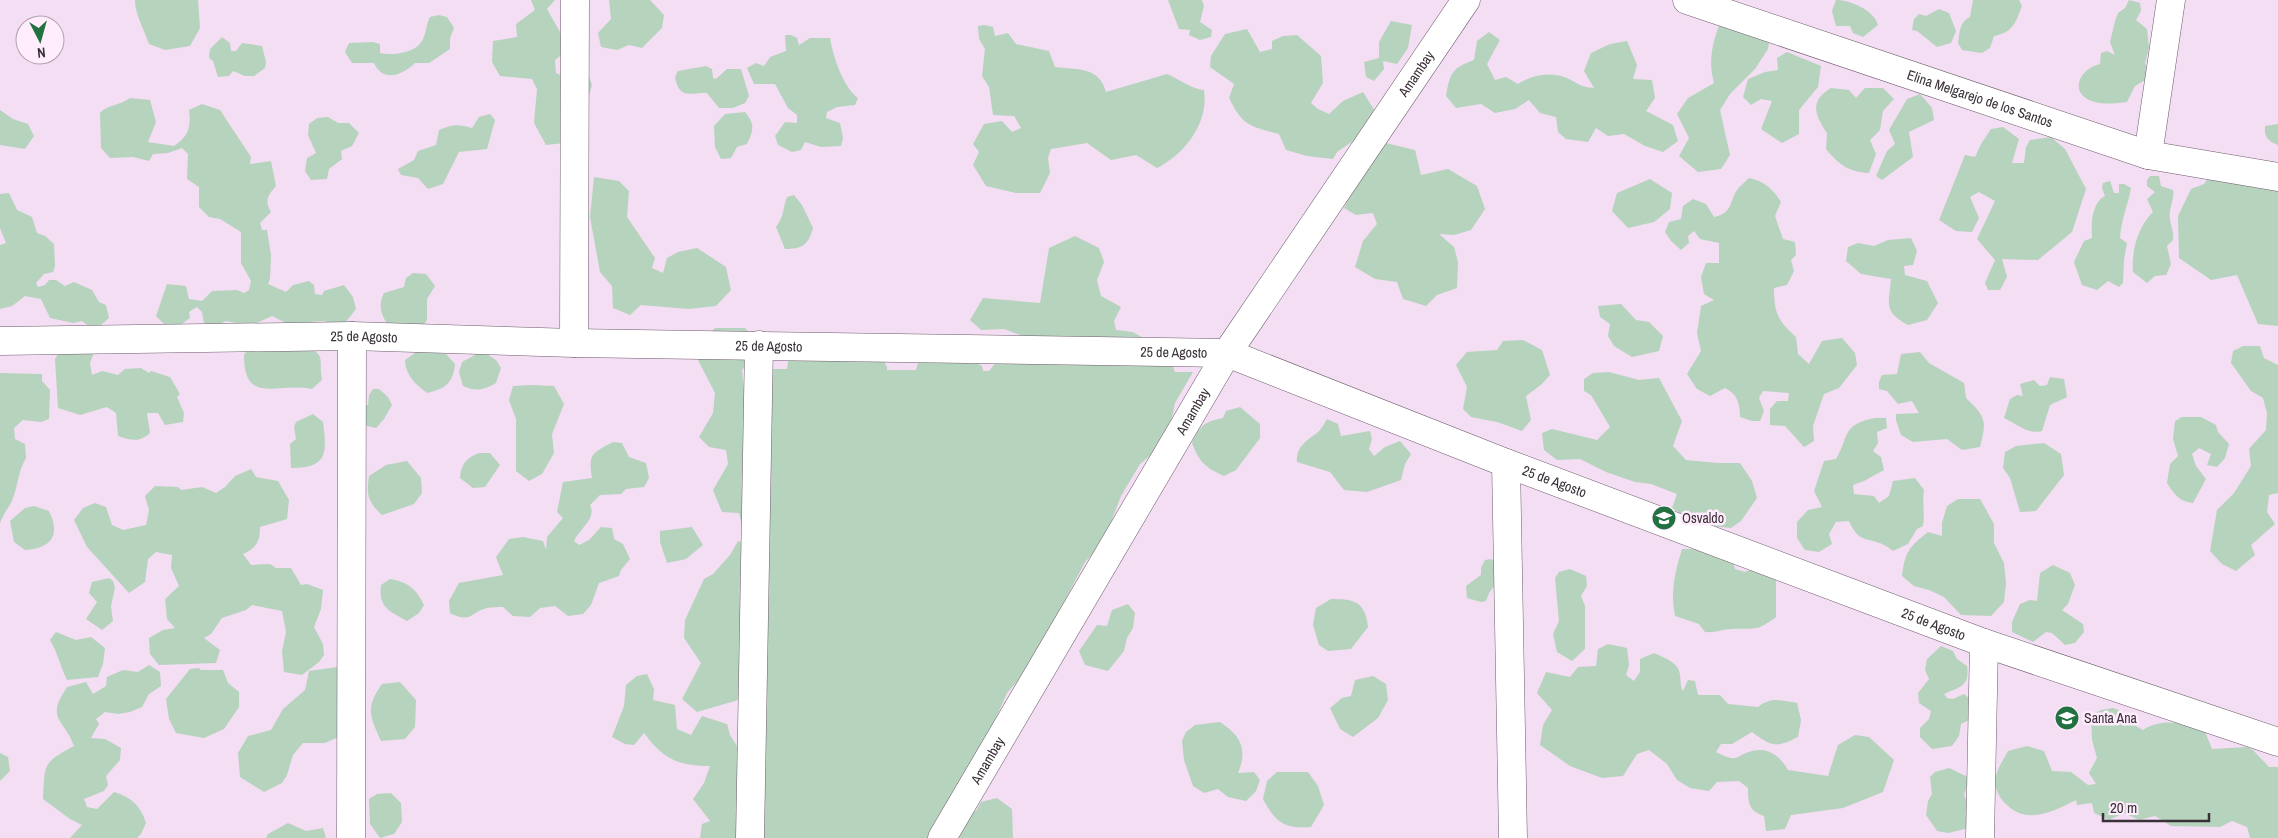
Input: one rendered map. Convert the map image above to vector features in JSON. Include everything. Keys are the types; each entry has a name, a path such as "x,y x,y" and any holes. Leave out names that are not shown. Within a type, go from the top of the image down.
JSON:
{"street":[{"path":"574,343 575,0"},
{"name":"Amambay","path":"942,838 1227,353 1466,0"},
{"name":"Elina Melgarejo de los Santos","path":"1687,0 2148,154 2278,177"},
{"path":"2148,154 2171,0"},
{"path":"351,838 352,336"},
{"name":"25 de Agosto","path":"0,341 352,336 574,343 1227,353 1506,463 1984,643 2278,742"},
{"path":"750,838 759,345"},
{"path":"1506,463 1513,838"},
{"path":"1980,838 1984,643"}],"green space":[{"path":"135,0 198,0 200,28 190,46 165,50 149,44 138,17"},
{"path":"531,0 555,0 547,9 560,32 564,53 555,60 556,73 564,77 587,72 592,85 588,99 565,143 546,145 534,123 537,89 532,79 500,76 492,62 493,41 517,37 516,24 535,10"},
{"path":"609,0 650,0 664,15 662,28 642,48 629,45 617,50 601,47 598,33 611,19"},
{"path":"1168,0 1202,0 1204,6 1200,22 1212,30 1211,37 1200,40 1189,35 1190,30 1179,29"},
{"path":"1836,0 1842,0 1867,10 1878,25 1863,37 1853,33 1850,26 1836,26 1832,11"},
{"path":"1973,0 2019,0 2022,6 2013,26 2005,32 1994,36 1990,48 1982,53 1962,50 1958,43 1962,25 1970,17"},
{"path":"2129,0 2140,3 2141,11 2136,20 2147,29 2149,48 2145,63 2149,74 2145,80 2135,86 2127,102 2107,104 2087,99 2081,94 2079,82 2086,71 2100,64 2101,53 2107,51 2115,55 2110,42 2115,21 2118,13 2125,8"},
{"path":"1939,9 1949,13 1956,31 1951,43 1937,47 1917,31 1912,30 1914,19 1919,14 1926,16"},
{"path":"439,15 447,17 454,28 450,38 450,49 429,63 415,63 399,74 388,75 378,69 374,63 352,63 345,52 349,43 373,42 380,44 380,53 397,54 409,51 422,41 430,17"},
{"path":"1772,19 1768,49 1755,69 1730,94 1720,110 1730,155 1721,169 1698,172 1679,156 1689,138 1677,114 1688,98 1714,83 1711,67 1712,53 1720,23"},
{"path":"1391,21 1412,25 1408,48 1397,64 1383,61 1384,69 1374,81 1366,77 1364,62 1379,58 1379,42"},
{"path":"978,26 993,27 995,36 1008,33 1016,44 1049,51 1055,67 1079,69 1093,73 1103,84 1106,92 1167,74 1190,86 1204,90 1205,102 1199,125 1193,136 1177,155 1157,168 1136,155 1111,160 1087,143 1051,149 1048,158 1050,173 1040,193 1016,193 986,186 973,165 979,152 973,144 984,124 1002,121 1012,132 1021,128 1014,116 993,115 989,87 982,76 985,49 979,39"},
{"path":"1247,29 1260,52 1272,49 1272,41 1283,36 1297,35 1321,56 1323,83 1311,103 1318,109 1329,114 1343,101 1363,92 1375,111 1356,139 1337,152 1333,159 1307,156 1286,150 1279,134 1248,124 1238,114 1229,98 1234,84 1210,67 1211,56 1225,34"},
{"path":"1489,32 1500,40 1487,64 1495,80 1506,77 1518,84 1529,78 1552,75 1564,77 1585,87 1594,88 1584,71 1591,53 1610,44 1627,41 1637,65 1633,79 1652,80 1655,98 1646,111 1673,125 1678,141 1663,152 1645,146 1624,134 1608,136 1596,128 1588,142 1566,139 1558,132 1556,117 1540,113 1529,100 1515,109 1495,113 1481,104 1456,108 1446,96 1453,72 1474,60 1477,41"},
{"path":"785,35 797,38 799,45 810,38 830,38 836,62 843,79 858,98 855,105 837,107 827,112 826,118 840,123 843,138 841,146 821,147 805,142 801,150 792,152 778,145 775,136 785,122 797,123 797,115 788,108 775,84 754,84 747,68 756,63 764,66 770,57 786,51"},
{"path":"222,37 230,43 231,51 236,51 242,43 262,46 266,62 265,68 254,76 245,76 233,71 229,76 218,77 213,61 209,58 210,49"},
{"path":"1787,52 1821,66 1818,87 1799,110 1799,134 1782,143 1761,129 1772,101 1761,99 1751,105 1743,97 1748,79 1765,72 1778,70 1777,58"},
{"path":"706,66 712,69 713,78 716,79 727,69 741,69 749,96 745,103 733,108 719,108 707,93 690,94 679,89 675,77 678,71"},
{"path":"1831,88 1849,90 1856,98 1865,88 1883,88 1894,99 1883,111 1880,130 1870,140 1876,154 1869,173 1845,167 1826,149 1827,133 1819,120 1816,109 1819,98"},
{"path":"1920,94 1932,108 1934,120 1909,132 1913,157 1882,180 1876,176 1887,151 1895,144 1889,130 1907,99"},
{"path":"130,98 150,100 156,122 148,142 174,146 183,139 188,131 190,121 189,110 202,104 220,110 251,157 250,164 271,161 276,186 267,201 271,212 260,223 262,230 267,230 271,255 268,284 286,292 293,285 309,281 314,285 315,294 322,295 324,291 344,285 353,297 356,309 345,323 337,325 324,321 310,322 302,330 289,332 284,322 272,316 250,326 226,321 215,326 204,323 202,312 197,307 189,312 190,318 179,326 165,325 156,316 167,284 186,286 189,299 202,301 212,291 237,290 244,293 249,290 251,281 241,263 241,232 220,219 209,217 199,207 199,187 187,179 188,154 182,148 168,153 153,154 149,161 133,157 110,158 101,148 100,113 106,108"},
{"path":"0,110 13,119 28,124 34,136 25,149 0,145"},
{"path":"745,112 752,124 751,135 747,144 737,147 731,158 721,159 715,147 714,126 725,114"},
{"path":"490,114 495,120 487,149 459,152 443,184 428,189 418,178 401,175 398,169 414,160 418,151 436,145 439,130 456,125 472,128 479,117"},
{"path":"328,117 338,123 349,123 359,133 352,146 341,151 342,159 329,169 327,179 311,180 305,171 307,158 316,153 308,135 309,124 317,118"},
{"path":"2278,124 2278,145 2267,138 2265,126"},
{"path":"2003,127 2019,139 2012,163 2024,163 2026,147 2030,140 2051,137 2065,149 2086,189 2072,232 2038,260 2002,259 2007,277 2000,290 1988,290 1985,283 1995,260 1977,239 1995,201 1979,192 1970,197 1979,218 1972,232 1956,231 1939,220 1965,155 1975,157 1991,129"},
{"path":"1386,143 1415,150 1421,175 1448,169 1477,186 1485,209 1471,230 1454,235 1439,234 1454,247 1458,262 1457,288 1437,295 1426,306 1403,299 1397,282 1375,279 1355,267 1363,241 1377,224 1373,213 1356,215 1344,208 1359,177"},
{"path":"2220,162 2278,183 2278,326 2258,324 2237,275 2211,280 2179,258 2178,216 2191,189 2204,184"},
{"path":"2150,176 2159,176 2161,186 2173,190 2170,222 2173,240 2167,246 2171,264 2166,275 2155,276 2147,283 2133,272 2133,256 2143,224 2153,212 2147,199 2155,192 2147,186 2147,180"},
{"path":"594,177 619,181 629,191 627,217 655,258 652,268 663,273 667,258 678,252 697,248 726,267 731,290 716,306 689,309 641,305 630,315 613,308 612,286 600,272 590,217"},
{"path":"1749,178 1764,183 1778,197 1781,202 1775,216 1783,239 1795,242 1796,255 1791,260 1794,271 1787,285 1774,288 1774,297 1778,316 1796,337 1798,354 1809,364 1822,341 1842,338 1855,353 1857,365 1839,388 1824,394 1813,426 1814,441 1804,447 1785,426 1770,425 1770,409 1777,401 1788,401 1789,393 1763,391 1759,398 1764,411 1760,421 1752,421 1740,417 1737,399 1729,390 1725,388 1710,396 1697,389 1687,374 1701,351 1697,333 1701,306 1714,300 1704,294 1701,277 1706,263 1719,263 1719,243 1700,239 1694,231 1688,236 1689,243 1681,250 1665,232 1669,222 1681,219 1683,206 1693,199 1706,204 1714,217 1724,213 1728,210 1734,194"},
{"path":"1650,179 1672,193 1670,209 1654,222 1628,228 1612,211 1617,193"},
{"path":"2110,181 2114,193 2119,193 2119,184 2124,184 2131,188 2120,238 2127,243 2123,283 2119,287 2108,281 2097,290 2082,285 2074,262 2084,241 2092,238 2092,220 2095,208 2097,203 2105,196 2102,188 2103,183"},
{"path":"9,193 17,210 32,217 37,233 45,236 54,244 55,266 53,272 44,274 36,283 38,287 45,285 49,280 56,280 65,286 74,282 92,290 99,302 106,305 109,318 101,325 90,327 82,321 73,323 50,318 41,299 25,296 12,306 0,309 0,245 6,243 0,228 0,194"},
{"path":"794,195 802,205 813,228 804,245 785,249 776,227 782,216 787,197"},
{"path":"1075,236 1099,248 1104,262 1097,280 1101,296 1121,307 1114,321 1116,330 1132,332 1144,338 1164,355 1175,372 1193,372 1175,403 1170,427 1152,454 1140,464 1121,496 1103,543 1085,562 1029,668 1007,693 995,720 930,838 700,838 702,824 710,821 693,799 704,783 710,766 699,766 672,759 658,749 644,733 634,745 625,744 612,737 624,706 626,685 637,676 647,674 654,689 653,700 675,705 677,729 691,735 702,716 727,724 730,735 739,749 752,696 697,712 682,699 701,663 684,638 685,620 704,579 713,574 730,555 738,541 762,548 744,534 739,513 722,512 713,490 728,464 726,450 709,447 699,437 713,413 715,393 698,360 700,343 715,328 745,328 755,339 754,359 742,370 744,390 752,398 767,369 787,369 789,356 850,356 855,362 860,361 864,355 881,355 887,370 916,370 919,360 965,356 969,364 977,363 982,366 983,371 989,371 1012,342 1034,340 1004,329 981,330 970,320 983,298 1040,303 1049,248"},
{"path":"1911,238 1917,251 1913,265 1904,266 1905,275 1927,281 1938,303 1927,320 1908,325 1895,316 1889,306 1891,279 1861,274 1846,261 1848,247 1858,243 1874,246 1888,240"},
{"path":"413,273 426,274 435,286 427,299 427,320 420,330 391,329 382,312 382,298 384,293 404,287 406,278"},
{"path":"1621,304 1636,320 1649,322 1663,336 1659,351 1632,357 1614,346 1608,336 1610,324 1600,317 1598,306"},
{"path":"1523,340 1542,350 1550,375 1542,384 1526,396 1531,420 1522,431 1497,422 1471,417 1463,409 1467,387 1456,365 1467,352 1497,350 1503,341"},
{"path":"307,346 317,353 321,359 322,380 312,389 265,388 256,386 250,381 245,371 244,355 247,351"},
{"path":"2243,346 2260,346 2264,358 2278,365 2278,493 2269,495 2267,512 2275,524 2251,545 2255,555 2236,571 2222,564 2210,551 2217,510 2234,493 2251,466 2249,449 2266,430 2267,413 2263,398 2251,391 2231,363 2233,351"},
{"path":"62,348 94,352 90,363 92,375 102,371 118,375 125,369 141,368 149,373 151,371 170,377 180,394 177,397 184,413 183,422 165,425 158,413 147,413 150,433 142,438 131,439 118,436 116,413 107,407 80,415 58,408 55,359"},
{"path":"422,348 429,352 446,354 455,364 448,384 428,393 412,379 405,365 405,360"},
{"path":"482,351 496,360 501,368 496,383 480,389 463,386 459,372 462,362"},
{"path":"1920,352 1929,363 1964,383 1966,398 1978,410 1983,420 1984,431 1980,447 1962,450 1947,439 1913,442 1901,435 1896,414 1919,413 1912,401 1898,404 1887,391 1879,389 1879,382 1882,375 1897,374 1901,354"},
{"path":"1609,372 1639,380 1659,378 1682,421 1673,446 1686,460 1740,463 1752,481 1757,498 1741,521 1731,528 1698,525 1672,508 1677,494 1651,484 1635,482 1606,472 1580,459 1557,460 1544,450 1542,433 1552,429 1597,440 1610,427 1591,395 1584,391 1584,379 1593,373"},
{"path":"0,373 42,374 42,381 50,390 49,419 41,422 23,420 14,428 15,439 25,444 26,458 21,468 12,501 0,523"},
{"path":"2050,377 2064,379 2067,397 2050,405 2042,431 2032,432 2004,418 2010,399 2017,395 2023,396 2020,384 2034,380 2040,386 2047,385"},
{"path":"513,386 554,386 564,404 552,434 554,453 542,474 529,481 516,471 516,419 509,400"},
{"path":"373,389 379,389 388,397 392,405 376,428 362,425 358,406 368,405 369,395"},
{"path":"1240,407 1260,424 1260,438 1236,470 1224,476 1204,464 1197,455 1192,443 1203,425 1223,418 1226,411"},
{"path":"313,414 323,422 325,442 322,457 312,465 291,468 290,444 296,439 294,427 296,422"},
{"path":"2182,417 2201,417 2216,425 2218,432 2229,444 2225,458 2217,467 2207,465 2211,454 2199,448 2192,454 2196,466 2206,479 2193,503 2178,497 2167,483 2170,464 2178,456 2173,439 2175,421"},
{"path":"1875,418 1886,418 1887,428 1877,432 1878,443 1873,451 1881,457 1884,470 1853,485 1854,494 1874,496 1879,503 1889,496 1893,481 1915,478 1924,490 1923,526 1917,529 1908,544 1893,551 1886,546 1858,535 1853,530 1849,521 1836,522 1829,534 1832,544 1819,552 1805,550 1797,538 1797,522 1808,510 1822,507 1814,491 1824,461 1836,459 1851,428"},
{"path":"1327,419 1338,424 1341,436 1370,431 1372,439 1369,449 1374,456 1385,447 1400,441 1411,454 1405,464 1401,480 1367,492 1344,490 1330,472 1297,462 1300,448 1318,432"},
{"path":"613,442 622,443 629,457 646,463 649,478 644,487 626,489 621,494 600,495 590,505 592,510 590,519 574,541 579,545 589,540 601,527 612,528 614,539 623,544 630,559 621,570 619,576 599,583 591,605 583,614 568,616 555,606 540,608 530,617 513,616 503,607 487,608 467,617 450,613 449,601 459,583 503,575 496,557 509,539 523,537 543,541 546,550 547,537 563,518 557,512 563,482 592,478 591,459 593,455"},
{"path":"2044,443 2061,454 2064,475 2036,511 2020,512 2010,478 2003,468 2005,452 2016,446"},
{"path":"479,453 490,453 500,465 485,487 473,488 460,478 465,462"},
{"path":"407,461 421,478 422,493 414,504 382,515 369,498 369,476 386,465"},
{"path":"251,469 256,477 278,481 289,500 287,519 260,527 256,544 243,554 251,565 270,564 276,568 291,568 301,585 307,584 323,590 321,609 314,627 323,644 324,655 319,662 302,675 284,672 282,651 286,632 282,611 252,605 246,610 222,618 211,634 204,638 220,650 216,663 159,665 150,654 149,638 163,630 175,628 167,619 165,599 179,586 171,568 172,555 156,552 148,559 145,582 129,593 87,547 74,520 83,508 95,503 106,507 112,525 123,530 146,525 149,510 145,496 155,486 178,487 181,490 202,487 216,493 225,487 235,476"},
{"path":"1958,499 1980,499 1994,524 1994,543 2004,563 2006,583 2004,602 1991,616 1961,615 1944,597 1914,586 1902,576 1907,555 1912,546 1928,532 1942,536 1942,523 1947,506"},
{"path":"34,506 49,511 54,534 41,547 25,550 14,542 10,521 25,508"},
{"path":"692,527 703,545 686,559 667,563 660,542 660,531"},
{"path":"1682,549 1707,549 1733,562 1735,569 1745,572 1754,568 1776,578 1776,617 1764,625 1755,628 1705,632 1699,624 1675,616 1674,582"},
{"path":"1491,559 1500,567 1496,584 1486,601 1481,602 1467,598 1466,586 1481,575 1481,568 1485,560"},
{"path":"2053,565 2070,573 2075,585 2068,604 2062,610 2083,624 2084,632 2075,643 2065,645 2052,633 2046,632 2033,642 2012,632 2012,622 2020,604 2030,600 2037,601 2040,573"},
{"path":"1570,569 1586,576 1587,586 1581,596 1585,606 1585,649 1572,661 1557,652 1553,634 1559,621 1555,578 1559,572"},
{"path":"109,578 113,581 115,588 111,606 113,621 102,630 86,619 97,602 89,593 92,582"},
{"path":"390,579 401,582 414,590 424,605 419,613 407,621 386,608 383,603 381,585"},
{"path":"1331,599 1352,601 1357,603 1364,612 1368,627 1351,649 1328,651 1319,645 1313,625 1316,608"},
{"path":"1128,604 1135,613 1133,628 1127,638 1124,651 1108,671 1085,665 1079,651 1097,625 1107,626 1112,610"},
{"path":"56,632 76,640 91,637 105,648 103,664 98,677 67,680 50,640"},
{"path":"1608,644 1627,648 1629,665 1626,675 1634,681 1640,672 1640,659 1654,653 1677,667 1683,691 1688,680 1695,681 1698,695 1720,695 1728,704 1758,707 1767,702 1781,700 1797,703 1801,720 1798,737 1784,743 1774,744 1765,741 1752,732 1732,744 1721,744 1716,752 1733,758 1759,750 1771,752 1780,759 1788,770 1828,776 1838,745 1855,735 1869,737 1894,760 1883,792 1843,808 1791,815 1785,829 1766,831 1764,816 1752,809 1748,798 1748,788 1739,781 1717,782 1709,791 1690,788 1677,780 1667,764 1649,750 1637,754 1623,776 1602,778 1570,766 1540,745 1543,725 1552,710 1537,693 1546,672 1570,677 1578,667 1596,666 1598,649"},
{"path":"1941,646 1953,651 1957,659 1967,666 1967,678 1963,685 1944,694 1947,698 1953,699 1964,694 1971,700 1971,719 1961,724 1959,736 1952,746 1932,749 1920,737 1920,728 1929,719 1931,711 1919,703 1918,693 1929,679 1925,670 1927,659"},
{"path":"149,665 160,672 161,686 149,694 142,707 118,714 105,712 96,719 99,724 91,738 105,739 121,748 120,760 106,776 108,785 104,791 84,799 87,807 97,809 114,792 130,800 138,807 146,823 141,834 137,838 70,838 82,825 70,819 43,799 44,778 47,766 56,757 74,746 59,718 57,706 67,687 86,682 93,694 106,686 107,677 123,670 138,672"},
{"path":"337,667 348,681 345,734 325,743 303,743 293,755 287,775 282,783 264,792 240,777 238,753 248,736 271,730 283,709 305,690 309,671"},
{"path":"199,668 201,670 223,670 228,683 239,692 239,707 224,729 204,738 176,733 169,719 166,699 190,669"},
{"path":"1373,676 1386,684 1388,700 1378,718 1353,737 1340,729 1330,708 1342,698 1351,696 1355,680"},
{"path":"400,682 416,700 415,727 405,739 381,741 372,718 371,706 382,684"},
{"name":"Santa Ana","path":"2113,708 2119,710 2138,728 2143,730 2150,726 2165,723 2204,729 2212,749 2247,747 2253,750 2269,767 2278,767 2278,838 2250,838 2247,827 2232,821 2220,827 2171,826 2155,816 2139,820 2124,813 2109,820 2094,813 2092,803 2077,805 2076,800 2038,815 2020,813 2011,809 2003,801 1996,786 1995,779 1998,769 2008,751 2027,746 2044,751 2052,771 2071,772 2088,785 2096,784 2089,773 2097,758 2092,740 2091,716 2101,710"},
{"path":"1220,722 1233,732 1241,744 1242,757 1238,773 1254,772 1260,780 1256,791 1246,801 1228,797 1218,789 1204,793 1193,786 1184,760 1182,741 1186,732 1195,725"},
{"path":"0,753 8,757 10,771 0,781"},
{"path":"1949,768 1968,777 1964,795 1968,804 1969,828 1948,833 1937,831 1926,815 1928,801 1932,794 1930,777 1935,772"},
{"path":"1277,772 1308,772 1318,786 1324,805 1311,827 1287,825 1272,814 1263,799 1267,781"},
{"path":"391,793 401,803 402,822 394,834 380,838 370,824 369,799 377,794"},
{"path":"997,798 1012,809 1013,838 955,838 963,814 976,811 981,802"},
{"path":"288,823 306,831 323,828 326,838 266,838 268,834"}],"place":[{"name":"Osvaldo","path":"1664,518"},
{"name":"Santa Ana","path":"2067,718"}]}
